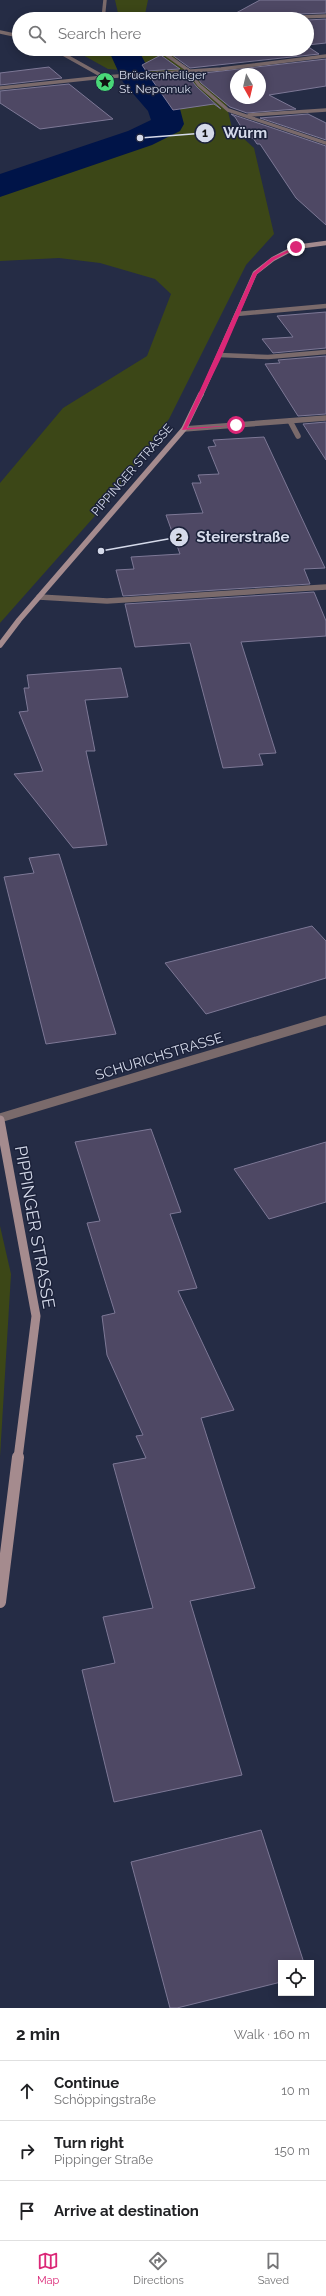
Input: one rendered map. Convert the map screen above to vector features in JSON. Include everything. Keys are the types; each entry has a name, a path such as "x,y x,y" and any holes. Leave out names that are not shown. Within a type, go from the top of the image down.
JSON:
{"main road":[{"name":"PIPPINGER STRASSE","path":"0,645 39,597 184,429 219,356 255,273 272,259 296,247 326,242"},
{"name":"PIPPINGER STRASSE","path":"0,1119 36,1316 0,1602"}],"street":[{"path":"105,0 106,12"},
{"path":"314,16 326,16"},
{"path":"0,32 12,35"},
{"path":"66,56 104,77"},
{"path":"168,56 188,70 199,85 228,110 326,142"},
{"path":"0,88 161,72 222,69 326,56"},
{"path":"244,115 326,110"},
{"path":"237,314 326,306"},
{"path":"219,356 268,357 326,352"},
{"path":"184,429 326,418"},
{"path":"290,421 298,436"},
{"path":"39,597 107,600 326,587"},
{"name":"SCHURICHSTRASSE","path":"0,1119 326,1020"}],"green space":[{"path":"115,0 148,0 145,12 118,12"},
{"path":"85,56 186,56 181,61 173,58 226,103 232,128 254,148 274,234 246,265 169,419 109,500 0,623 0,483 63,408 147,356 171,294 155,279 100,263 59,258 0,261 0,182 138,138 166,109 121,70 108,69"},
{"path":"0,1226 11,1274 0,1457"}],"building":[{"path":"260,0 326,0 326,13 238,12"},
{"path":"326,19 326,43 314,44 314,20"},
{"path":"159,56 162,56 180,69 146,71 142,65"},
{"path":"174,56 301,56 190,68"},
{"path":"326,59 326,86 269,95 296,109 247,113 230,107 201,83 195,74 230,70 230,104 266,104 266,68 247,68"},
{"path":"49,67 62,78 0,85 0,73"},
{"path":"187,75 197,87 221,109 214,104 173,110 150,77"},
{"path":"69,84 113,119 40,129 0,103 0,91"},
{"path":"231,114 326,146 326,225 296,198 260,144 257,144 253,138 248,138 235,117"},
{"path":"308,114 326,123 326,140 260,118"},
{"path":"326,312 326,348 273,353 262,339 293,337 277,316"},
{"path":"326,356 326,414 298,416 265,364 280,363 278,360"},
{"path":"326,422 326,460 303,424"},
{"path":"264,437 325,568 304,569 310,584 123,596 116,570 134,569 131,557 180,554 166,515 203,513 192,483 201,483 198,475 219,474 208,447 216,446 213,440"},
{"path":"314,592 326,621 326,636 241,642 276,753 259,754 263,765 223,768 190,643 135,647 125,604"},
{"path":"121,668 128,697 85,700 95,751 86,751 107,845 73,848 14,774 43,771 19,712 28,711 24,688 29,688 27,675"},
{"path":"59,854 116,1034 46,1044 4,877 34,873 29,858"},
{"path":"312,926 326,941 326,978 206,1014 165,963"},
{"path":"151,1129 181,1212 170,1214 197,1288 178,1291 234,1410 201,1418 255,1588 190,1601 242,1775 114,1802 82,1670 115,1663 103,1617 153,1608 113,1464 146,1458 136,1436 143,1435 107,1355 102,1316 115,1313 87,1223 100,1221 75,1142"},
{"path":"326,1142 326,1202 269,1219 234,1169"},
{"path":"261,1830 303,1960 278,1960 278,1983 177,2008 170,2008 131,1862"}],"waterway":[{"path":"0,186 140,138 168,124 164,109 139,82 126,56"}],"place":[{"name":"Brückenheiliger St. Nepomuk","path":"105,82"},
{"name":"Würm","path":"140,138"},
{"name":"Steirerstraße","path":"101,551"}],"route":[{"path":"236,425 184,429 218,360 255,273 272,259 293,250 296,247"}]}
